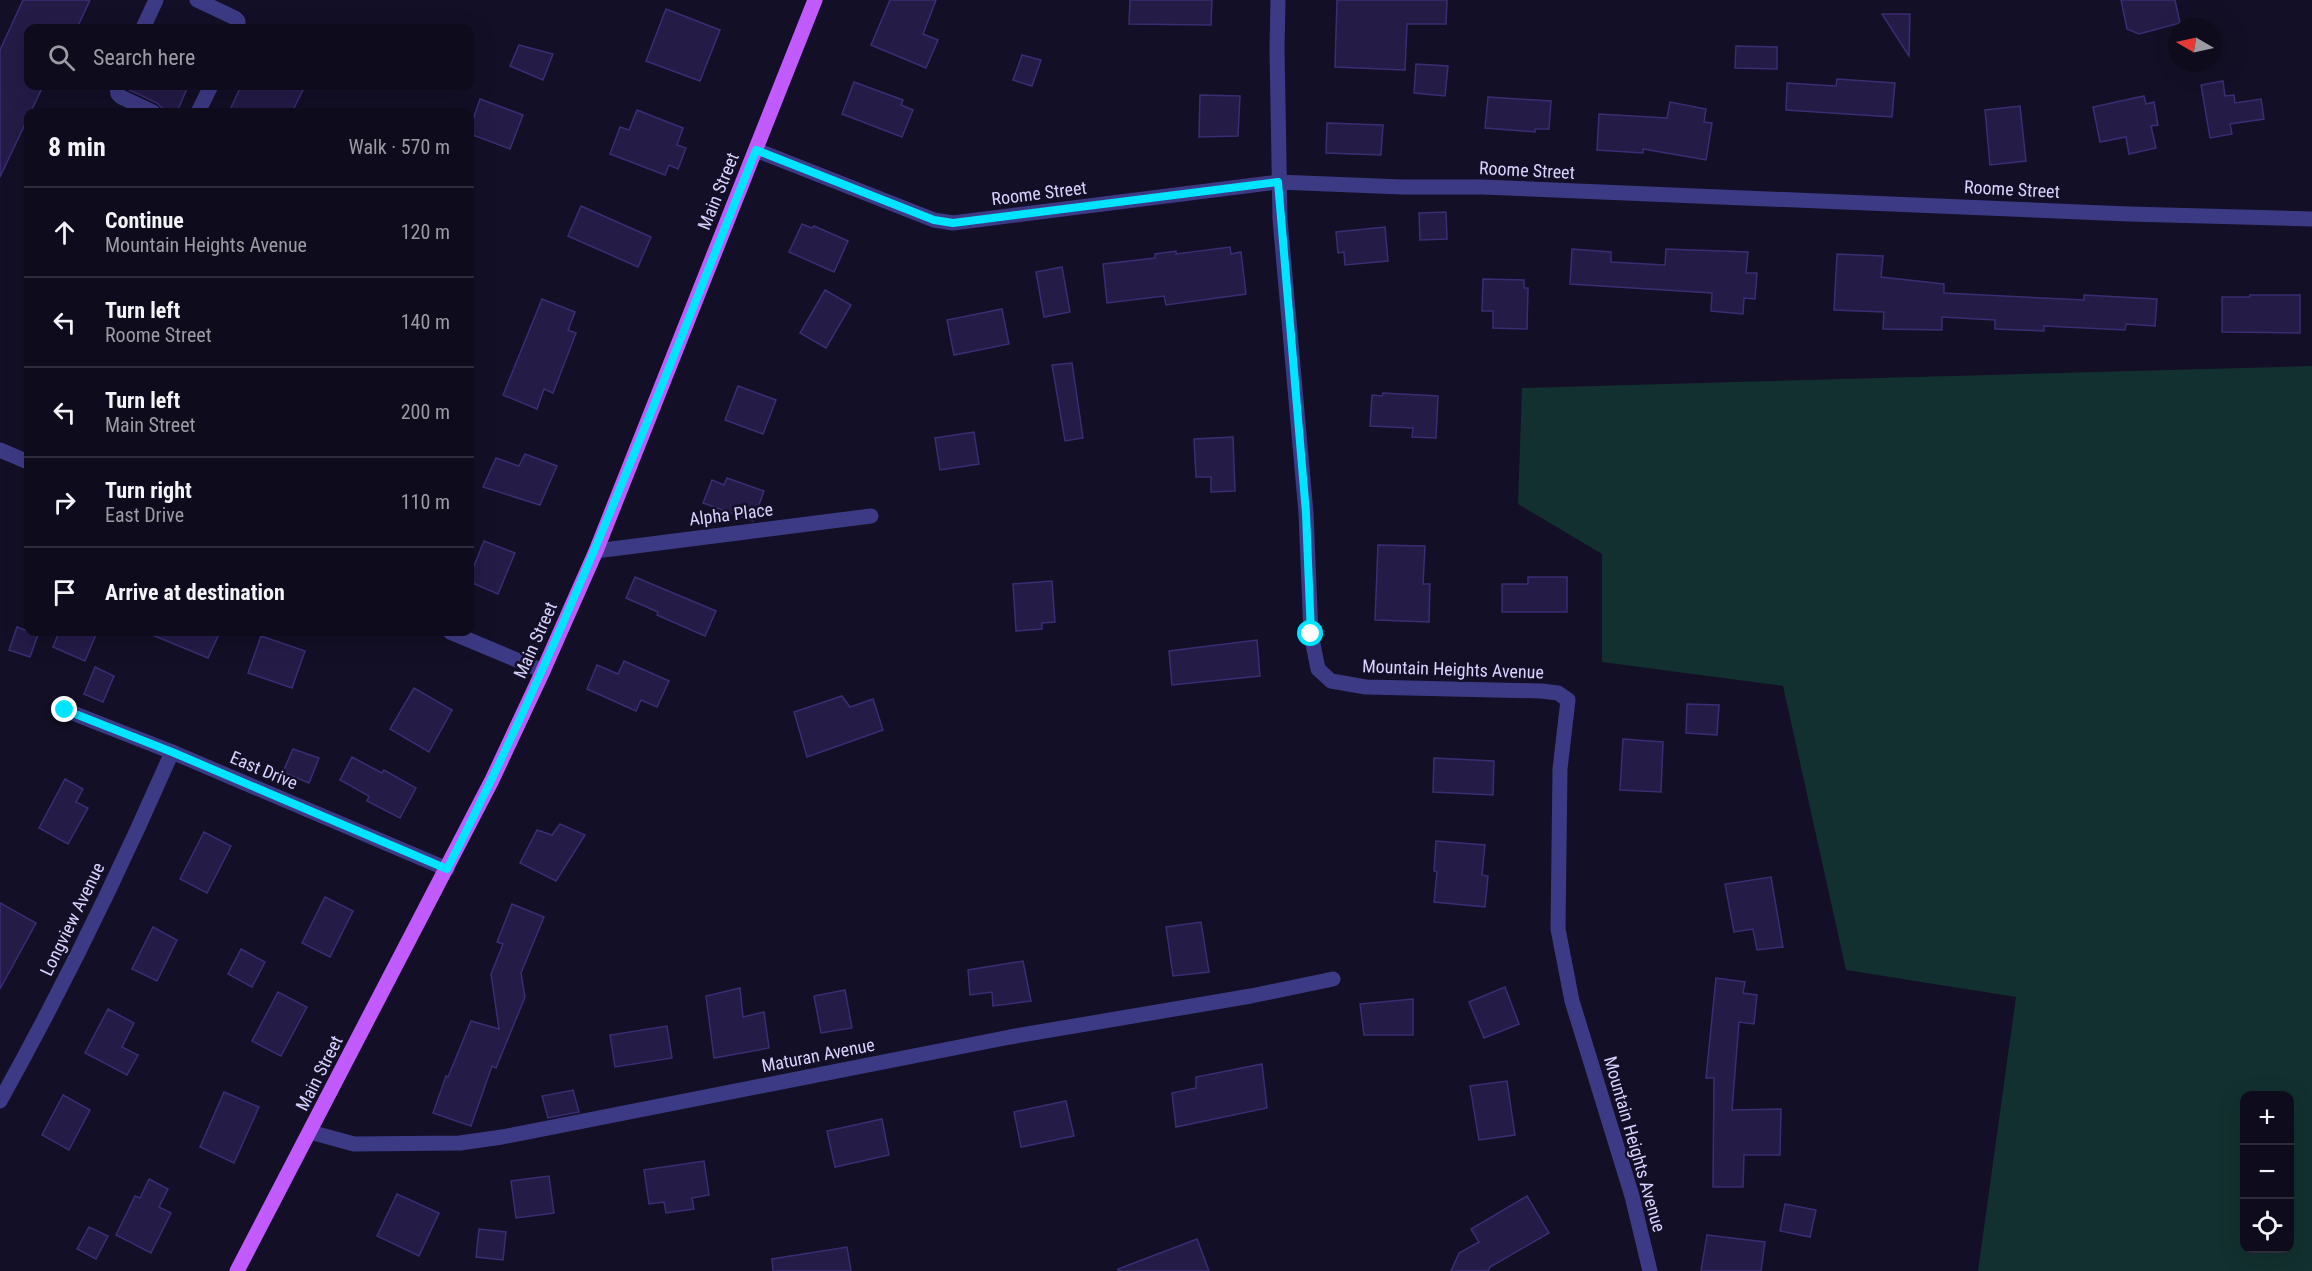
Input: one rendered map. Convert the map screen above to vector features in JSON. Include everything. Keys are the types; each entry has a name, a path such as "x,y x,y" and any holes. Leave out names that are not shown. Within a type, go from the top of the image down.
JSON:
{"main road":[{"name":"Main Street","path":"237,1271 447,869 543,671 596,550 815,0"}],"street":[{"path":"145,24 156,0"},
{"path":"196,0 235,18 238,24"},
{"name":"Mountain Heights Avenue","path":"1278,0 1278,182 1306,513 1311,634 1318,669 1331,681 1366,687 1540,691 1558,693 1568,700 1560,769 1558,929 1572,1001 1632,1196 1650,1271"},
{"path":"118,90 121,97 144,108"},
{"path":"200,108 209,90"},
{"name":"Roome Street","path":"756,150 934,220 953,223 1278,182 1402,187 1482,187 2117,214 2312,219"},
{"path":"0,450 24,460"},
{"name":"Alpha Place","path":"596,550 871,516"},
{"path":"460,636 543,671"},
{"name":"East Drive","path":"65,710 172,752 447,869"},
{"name":"Longview Avenue","path":"0,1101 85,937 137,831 172,752"},
{"name":"Maturan Avenue","path":"310,1132 354,1144 460,1143 502,1137 1010,1037 1251,996 1333,979"}],"green space":[{"path":"2312,366 2312,1271 1978,1271 2016,997 1846,970 1783,686 1602,662 1602,554 1518,504 1522,388"}],"building":[{"path":"23,0 90,0 79,24 24,24 24,90 41,90 33,108 24,108 24,126 0,177 0,50"},
{"path":"890,0 936,0 923,34 938,40 926,68 871,45"},
{"path":"1130,0 1212,0 1211,25 1129,24"},
{"path":"1337,0 1447,0 1446,24 1407,24 1405,70 1335,67"},
{"path":"2121,0 2175,0 2179,18 2168,18 2168,26 2139,34 2127,29"},
{"path":"666,9 720,30 700,81 646,61"},
{"path":"1882,14 1910,14 1909,56"},
{"path":"519,45 553,54 543,80 510,66"},
{"path":"1736,46 1777,47 1777,69 1735,68"},
{"path":"1022,55 1041,60 1032,86 1013,80"},
{"path":"1416,64 1448,66 1445,96 1414,93"},
{"path":"1837,79 1895,83 1892,117 1786,110 1787,83 1836,86"},
{"path":"2223,81 2225,96 2234,95 2235,103 2261,99 2264,119 2230,124 2232,134 2210,138 2201,85"},
{"path":"854,82 903,100 901,105 913,110 902,137 842,114"},
{"path":"129,90 186,90 179,108 162,108 157,103"},
{"path":"239,90 303,90 294,108 231,108"},
{"path":"1200,95 1240,96 1238,136 1199,137"},
{"path":"2144,96 2146,104 2154,102 2158,125 2151,126 2156,148 2129,154 2126,137 2100,142 2093,107"},
{"path":"1488,97 1551,101 1549,129 1535,129 1535,132 1485,128"},
{"path":"480,99 523,115 510,149 474,136 474,116"},
{"path":"1670,102 1706,109 1704,122 1712,123 1706,160 1643,149 1643,153 1597,150 1599,114 1667,118"},
{"path":"2020,106 2026,161 1990,165 1985,110"},
{"path":"637,110 683,128 677,145 686,148 678,169 669,165 665,175 610,154 620,127 629,130"},
{"path":"1327,123 1383,125 1381,155 1326,153"},
{"path":"581,206 651,237 638,267 568,236"},
{"path":"1446,212 1447,239 1420,240 1419,213"},
{"path":"802,224 812,228 814,226 848,241 834,272 789,252"},
{"path":"1385,227 1388,261 1345,265 1344,252 1338,253 1336,232"},
{"path":"1230,247 1231,254 1241,252 1246,294 1166,305 1164,296 1107,303 1103,264 1155,258 1155,254 1176,251 1176,254"},
{"path":"1572,249 1611,252 1611,262 1665,265 1666,249 1748,252 1746,273 1757,273 1755,299 1744,298 1743,314 1711,311 1712,293 1570,284"},
{"path":"1837,254 1883,256 1881,277 1944,284 1944,293 2084,300 2084,295 2157,299 2155,326 2126,324 2125,330 2044,326 2044,331 1995,329 1995,320 1942,317 1942,330 1883,329 1884,312 1834,310"},
{"path":"1062,267 1070,312 1044,317 1036,272"},
{"path":"1483,279 1524,280 1524,288 1528,288 1527,329 1493,328 1493,311 1482,311"},
{"path":"825,290 851,305 826,348 800,333"},
{"path":"2250,295 2300,295 2300,333 2222,332 2222,297 2250,297"},
{"path":"542,299 575,312 568,330 576,333 553,393 544,389 537,409 503,395"},
{"path":"1002,309 1009,344 954,355 947,320"},
{"path":"1072,363 1083,438 1065,441 1052,365"},
{"path":"738,386 776,400 763,434 725,420"},
{"path":"1383,393 1438,396 1436,438 1412,437 1413,428 1370,426 1372,395 1382,396"},
{"path":"974,432 979,464 940,470 935,438"},
{"path":"1233,437 1235,491 1211,492 1211,477 1196,477 1194,439"},
{"path":"525,454 557,466 540,505 483,487 496,458 519,466"},
{"path":"727,478 764,491 753,521 703,503 712,480 724,485"},
{"path":"484,541 515,553 498,594 474,584 474,566"},
{"path":"1378,545 1425,546 1423,584 1430,584 1429,622 1375,620"},
{"path":"635,577 716,611 705,636 657,615 658,612 626,598"},
{"path":"1528,577 1567,577 1567,612 1502,612 1502,584 1528,584"},
{"path":"1052,581 1055,622 1042,623 1042,629 1016,631 1013,584"},
{"path":"17,627 24,630 24,636 38,636 30,657 9,650"},
{"path":"57,636 95,636 85,661 53,647"},
{"path":"155,636 218,636 208,658"},
{"path":"261,636 305,651 292,688 248,673"},
{"path":"1257,640 1260,676 1172,685 1169,651"},
{"path":"624,661 669,681 657,707 641,700 636,711 587,689 597,665 618,674"},
{"path":"95,667 114,676 103,702 84,694"},
{"path":"414,688 452,710 429,752 390,729"},
{"path":"842,696 850,707 873,699 883,730 807,757 794,712"},
{"path":"1687,704 1719,705 1717,735 1686,733"},
{"path":"1623,739 1663,742 1661,792 1620,790"},
{"path":"293,749 319,758 309,783 283,772"},
{"path":"352,757 382,773 384,770 416,788 400,818 367,801 369,796 340,780"},
{"path":"1434,758 1494,761 1493,795 1433,792"},
{"path":"65,779 83,789 76,802 88,808 68,844 39,828"},
{"path":"560,824 585,835 556,881 520,863 537,830 552,835"},
{"path":"204,832 231,846 207,893 180,879"},
{"path":"1436,841 1485,845 1482,875 1488,876 1485,907 1434,902 1437,872 1434,871"},
{"path":"1771,877 1783,947 1757,950 1753,929 1734,932 1725,884"},
{"path":"325,897 353,911 330,957 302,943"},
{"path":"0,903 36,923 0,989"},
{"path":"512,904 544,917 521,973 525,997 496,1068 492,1066 471,1126 433,1113 446,1076 448,1077 471,1021 499,1029 491,974 503,944 497,942"},
{"path":"1201,922 1209,972 1173,976 1166,927"},
{"path":"153,927 177,940 157,981 132,969"},
{"path":"241,949 265,962 252,987 228,974"},
{"path":"1023,961 1031,1001 993,1006 992,992 970,995 968,970"},
{"path":"1716,978 1745,982 1743,993 1757,995 1754,1024 1739,1022 1732,1110 1781,1109 1780,1155 1744,1155 1743,1187 1713,1187 1714,1078 1706,1078"},
{"path":"1505,987 1519,1024 1484,1038 1469,1002"},
{"path":"740,988 743,1017 764,1012 769,1048 714,1058 706,996"},
{"path":"845,990 852,1028 821,1033 814,996"},
{"path":"278,992 307,1007 281,1056 252,1041"},
{"path":"1413,999 1413,1035 1364,1035 1360,1004"},
{"path":"108,1009 134,1023 122,1047 138,1055 127,1075 85,1053"},
{"path":"667,1026 672,1058 615,1067 610,1035"},
{"path":"1262,1064 1267,1108 1176,1127 1172,1093 1196,1088 1196,1077"},
{"path":"1507,1081 1515,1135 1479,1140 1470,1086"},
{"path":"573,1090 579,1112 548,1118 542,1096"},
{"path":"224,1092 259,1107 234,1163 200,1147"},
{"path":"63,1095 90,1110 69,1150 42,1135"},
{"path":"1066,1101 1074,1136 1021,1147 1014,1112"},
{"path":"882,1119 889,1155 835,1167 827,1131"},
{"path":"704,1161 709,1195 692,1198 694,1209 666,1213 664,1202 649,1204 644,1170"},
{"path":"549,1176 554,1213 516,1218 511,1181"},
{"path":"149,1179 168,1189 159,1207 171,1213 151,1253 116,1235 135,1196 140,1198"},
{"path":"397,1194 439,1213 419,1256 377,1236"},
{"path":"1527,1196 1549,1233 1490,1267 1488,1271 1451,1271 1459,1253 1479,1242 1471,1229"},
{"path":"1785,1204 1816,1210 1810,1237 1780,1231"},
{"path":"89,1227 108,1236 96,1259 77,1249"},
{"path":"479,1229 506,1232 503,1260 476,1257"},
{"path":"1707,1235 1765,1242 1761,1271 1701,1271"},
{"path":"1197,1239 1209,1271 1118,1271 1118,1269"},
{"path":"847,1247 851,1271 773,1271 772,1259"}],"route":[{"path":"65,710 172,752 447,869 506,752 596,550 756,150 934,220 953,223 1278,182 1306,513 1311,634"}]}
